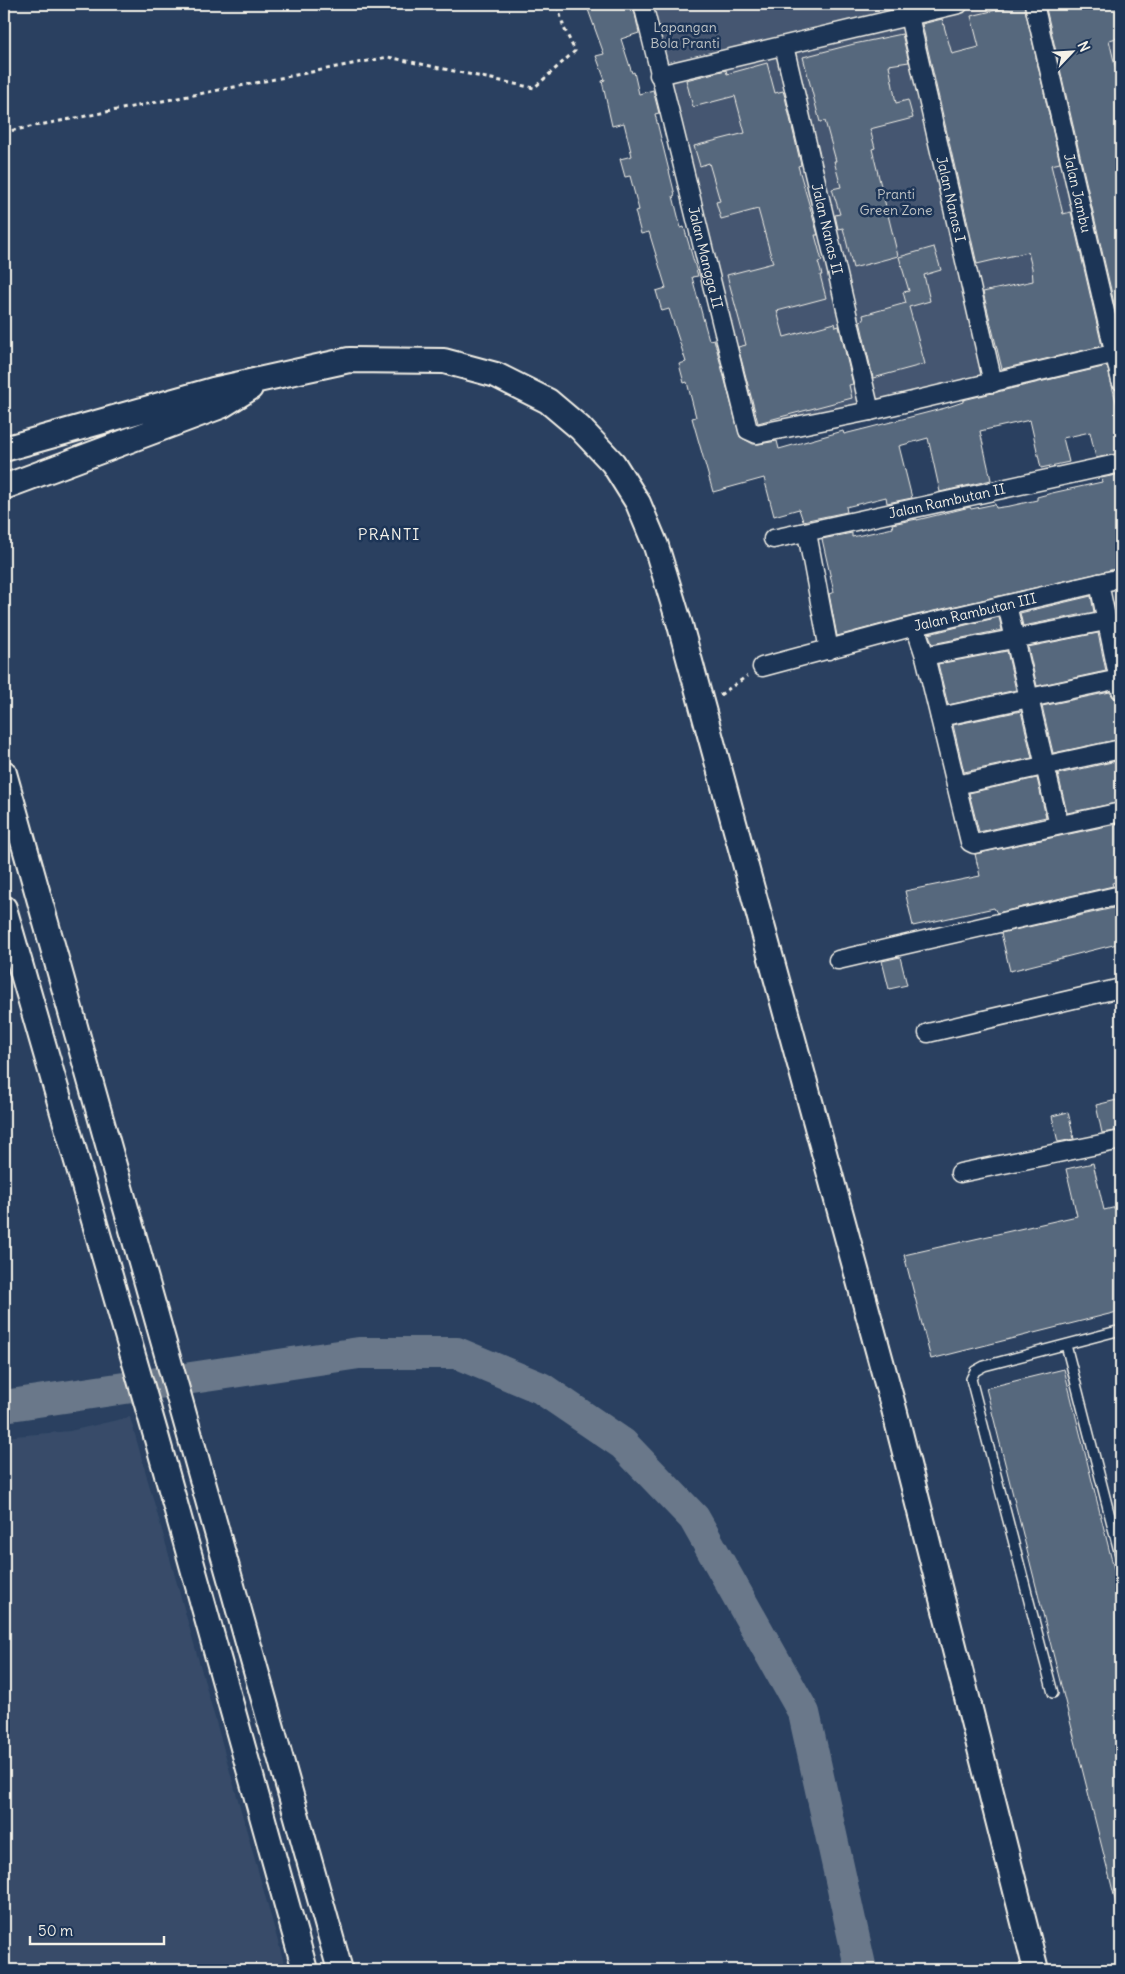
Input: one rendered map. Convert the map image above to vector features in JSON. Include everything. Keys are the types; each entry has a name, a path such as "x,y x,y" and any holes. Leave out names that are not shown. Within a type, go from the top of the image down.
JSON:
{"main road":[{"path":"4,449 213,390 349,360 444,361 496,375 548,401 580,428 613,463 638,503 656,546 703,706 894,1409 1036,1970"},
{"path":"4,487 221,406 265,379"},
{"path":"4,503 38,475"},
{"path":"4,772 157,1318 186,1429 340,1970"},
{"path":"4,908 125,1326 305,1970"}],"street":[{"name":"Jalan Mangga II","path":"642,4 746,427 757,434 870,411"},
{"path":"659,75 959,4"},
{"name":"Jalan Jambu","path":"1034,4 1118,353 1121,381"},
{"name":"Jalan Nanas I","path":"909,16 993,383"},
{"name":"Jalan Nanas II","path":"784,46 870,411"},
{"path":"870,411 1118,353"},
{"name":"Jalan Rambutan II","path":"772,539 1121,464"},
{"path":"807,533 829,650"},
{"name":"Jalan Rambutan III","path":"762,667 915,626 1121,578"},
{"path":"940,716 1120,684 1099,583"},
{"path":"1007,605 1059,826"},
{"path":"925,656 1106,621"},
{"path":"915,626 925,656 969,840 973,844 1121,812"},
{"path":"956,785 1121,749"},
{"path":"838,960 1121,895"},
{"path":"928,1033 1121,988"},
{"path":"960,1173 1121,1140"}],"lane":[{"path":"1053,1693 971,1379 975,1371 984,1366 1121,1330"},
{"path":"1066,1345 1121,1559"}],"path":[{"path":"4,132 388,57 534,88 575,51 564,28 557,4"},
{"path":"703,706 762,667"}],"shaded area":[{"path":"130,1417 286,1970 4,1970 4,1437 70,1431"}],"green space":[{"name":"Pranti Green Zone","path":"644,4 1121,4 1121,351 758,433"}],"building":[{"path":"586,4 633,4 639,33 621,39 632,73 634,72 639,94 653,90 659,113 655,114 675,195 673,196 681,228 684,227 698,276 692,277 709,340 714,339 740,437 753,444 777,441 779,449 843,431 844,434 945,408 963,402 963,400 1107,366 1121,421 1121,453 1096,458 1090,432 1063,438 1069,462 1041,468 1030,420 980,431 991,480 940,492 928,438 899,446 912,498 887,503 886,497 846,507 847,512 803,521 799,509 774,516 764,478 713,492 692,418 696,417 687,382 684,383 679,364 686,362 669,309 662,311 656,291 666,288 649,232 641,234 635,211 639,210 630,176 625,177 620,159 632,156 624,123 612,126 602,81 605,80 596,56 604,54"},
{"path":"1024,4 1060,163 1051,165 1063,214 1071,212 1102,346 1002,369 983,292 1033,281 1032,268 1028,252 977,264 922,24 942,19 952,54 979,47 971,16"},
{"path":"1045,4 1121,4 1121,37 1109,40 1121,91 1121,315 1117,316"},
{"path":"902,34 909,62 889,65 896,103 908,100 913,118 870,129 875,148 872,149 898,256 853,268 843,228 838,229 835,215 840,214 832,189 841,187 834,161 836,161 825,121 820,122 803,57"},
{"path":"767,63 775,93 783,91 785,97 801,165 798,166 818,235 815,235 822,261 818,262 826,298 777,311 784,337 835,323 836,327 839,326 853,384 849,385 852,398 758,423 738,347 746,345 727,275 773,263 758,209 721,219 716,202 720,201 709,163 700,166 694,146 745,133 735,96 693,107 686,80 726,70 727,74"},
{"path":"934,247 941,270 924,275 930,301 909,307 925,364 873,378 860,321 864,320 863,315 906,303 903,292 909,291 899,257"},
{"path":"1121,474 1121,568 912,616 837,636 829,594 834,592 822,539 852,533 852,537 893,528 892,524 970,507 971,509 995,504 996,508 1010,506 1037,500 1037,497 1052,493 1102,482 1101,478"},
{"path":"1091,596 1094,612 1023,626 1020,613"},
{"path":"1121,602 1121,638 1114,604"},
{"path":"999,617 1002,630 932,644 929,634"},
{"path":"1098,633 1106,671 1037,686 1028,647"},
{"path":"1007,651 1016,690 948,705 938,664"},
{"path":"1110,692 1113,697 1121,700 1121,739 1053,753 1042,706"},
{"path":"1021,711 1032,758 964,772 953,725"},
{"path":"1121,760 1121,802 1067,813 1058,774"},
{"path":"1037,778 1046,817 979,832 969,793"},
{"path":"1121,823 1121,881 1112,883 1113,886 997,913 994,908 913,926 905,891 980,876 975,854"},
{"path":"1118,907 1121,921 1121,943 1010,971 1001,933"},
{"path":"900,957 907,985 889,989 882,961"},
{"path":"1121,1099 1121,1130 1102,1133 1096,1105"},
{"path":"1068,1112 1074,1139 1058,1142 1052,1116"},
{"path":"1093,1163 1104,1210 1121,1206 1121,1311 931,1359 904,1255 1077,1216 1066,1169"},
{"path":"1064,1369 1121,1597 1121,1903 1116,1903 986,1388"}],"waterway":[{"path":"4,1406 359,1353 457,1353 541,1388 623,1444 694,1518 804,1713 861,1970"}],"district":[{"name":"PRANTI","path":"389,534"}],"park label":[{"name":"Lapangan Bola Pranti","path":"685,36"}]}
